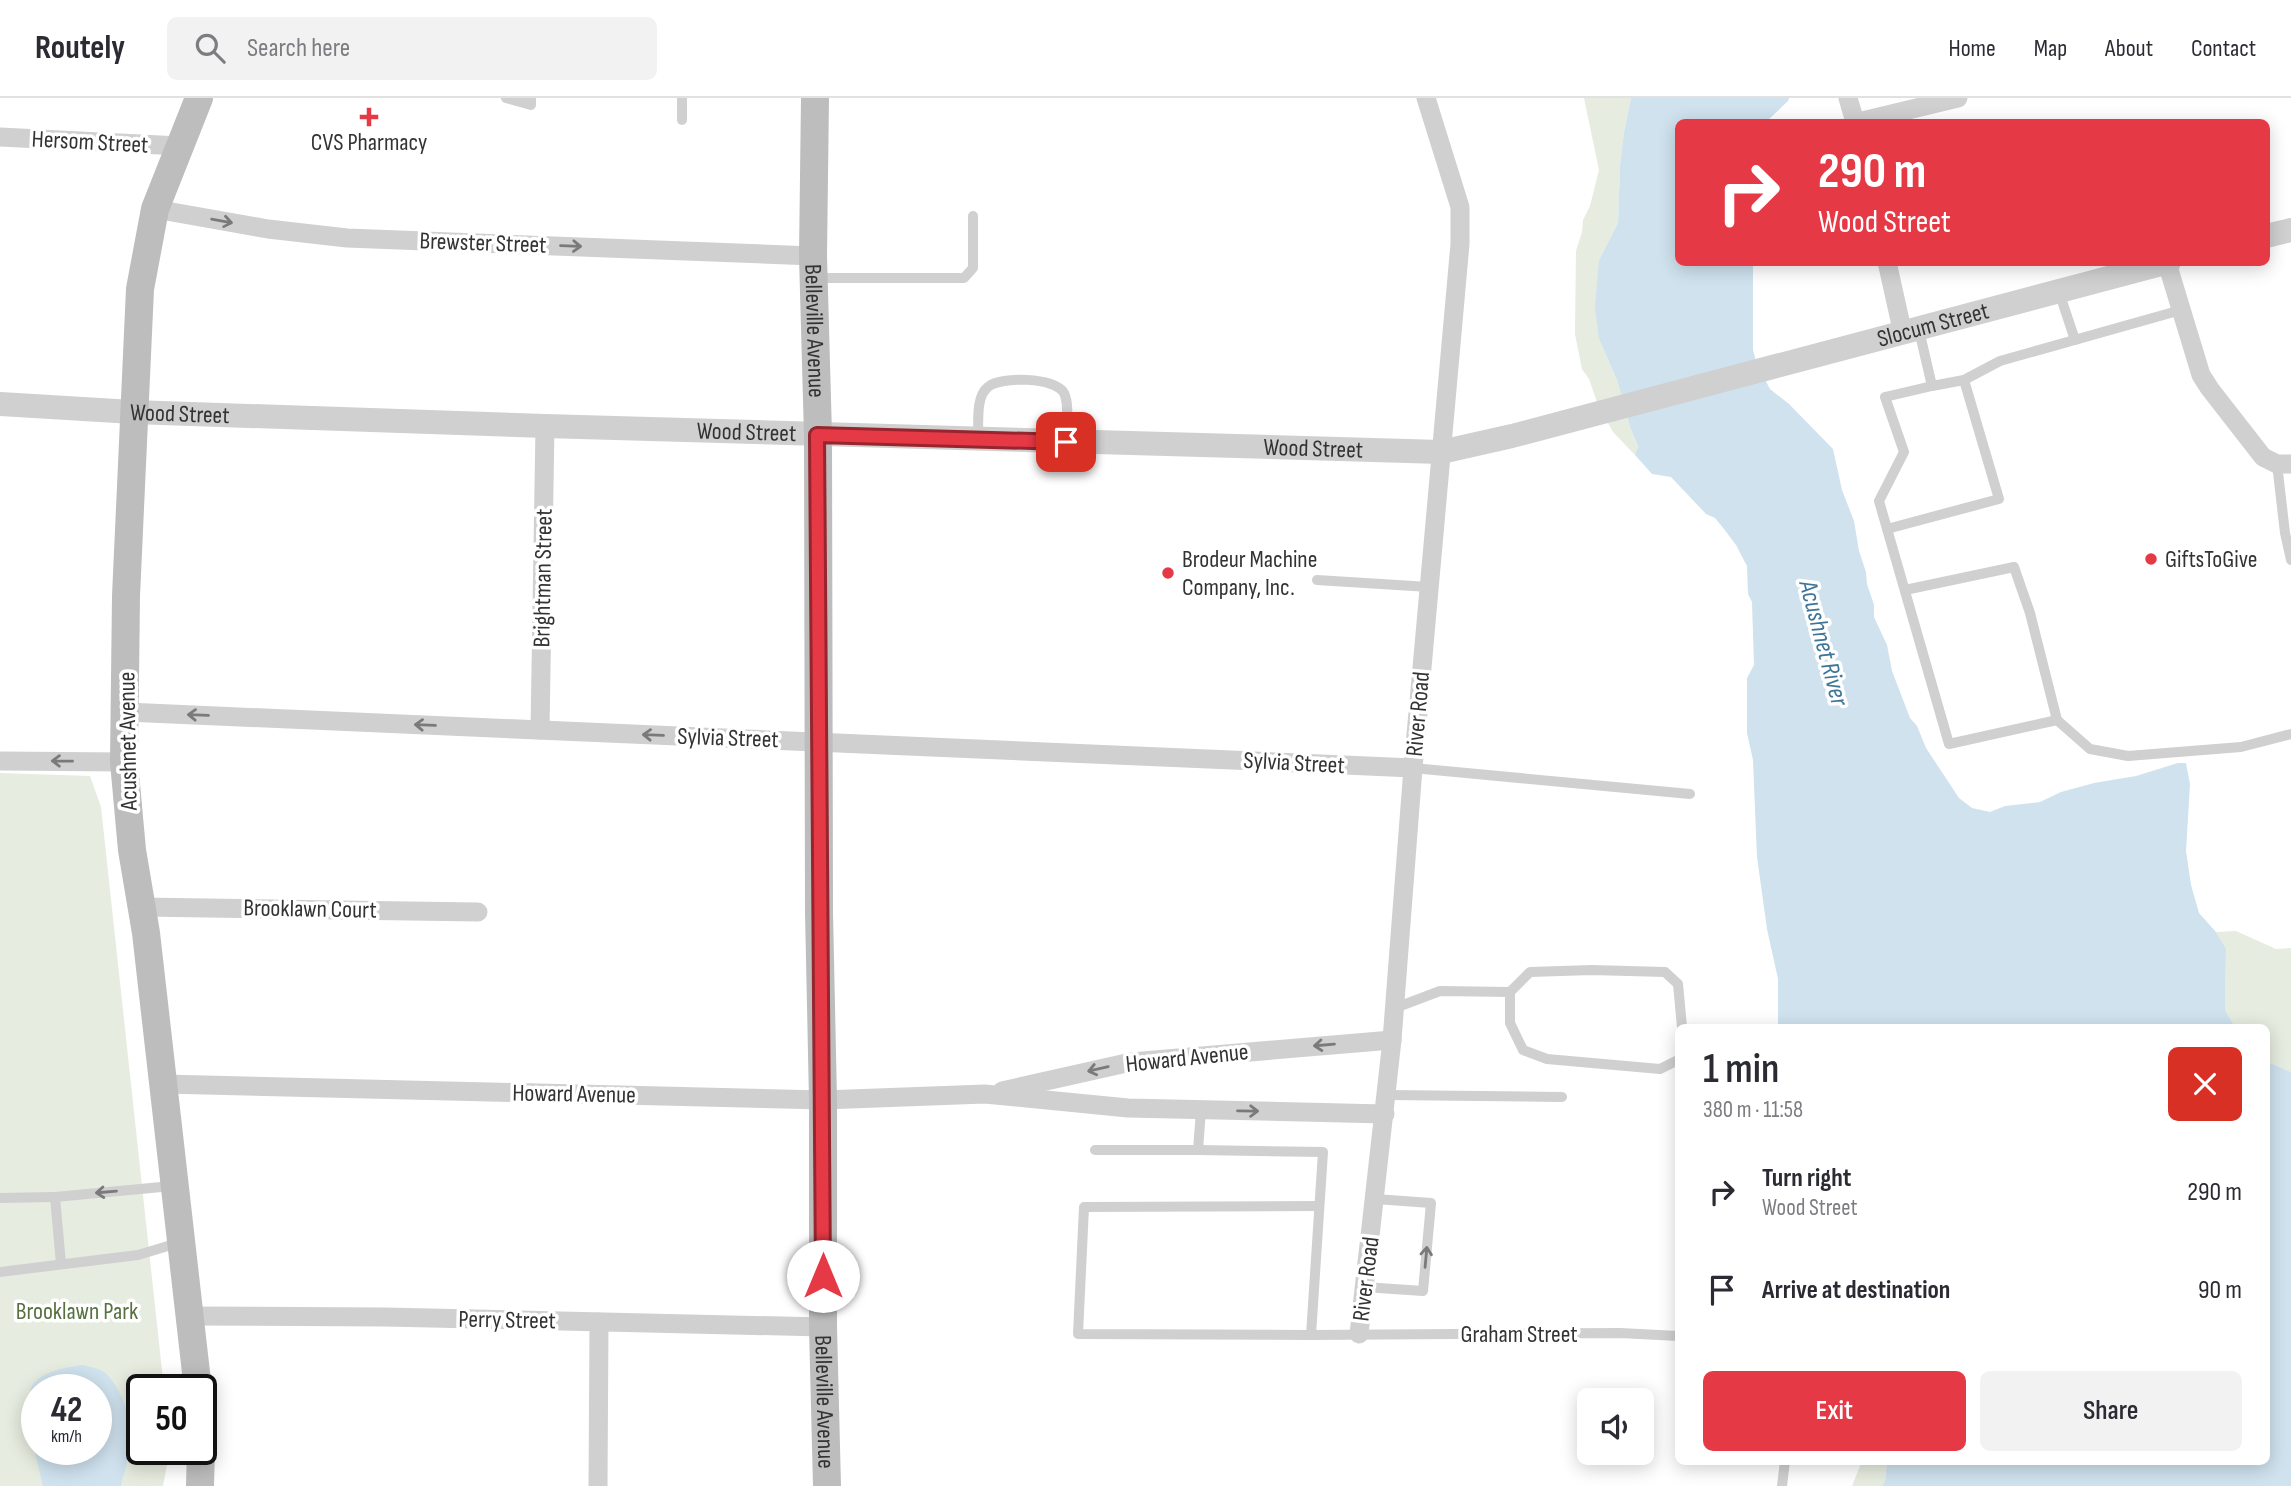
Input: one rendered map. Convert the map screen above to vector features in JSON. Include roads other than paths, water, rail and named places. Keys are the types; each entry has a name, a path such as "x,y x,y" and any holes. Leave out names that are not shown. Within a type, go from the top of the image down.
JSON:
{"main road":[{"name":"Acushnet Avenue","path":"196,1374 164,1084 142,906 132,850 124,762 126,596 140,289 155,209 199,98"},
{"name":"Belleville Avenue","path":"815,98 814,267 823,1327 827,1486"},
{"path":"200,1486 201,1465"}],"street":[{"name":"River Road","path":"1359,1334 1386,1105 1460,244 1460,208 1426,98"},
{"path":"1848,98 1855,119"},
{"path":"1869,119 1958,98"},
{"name":"Hersom Street","path":"0,137 180,146"},
{"name":"Brewster Street","path":"155,209 268,229 347,238 814,267"},
{"path":"2270,235 2291,230"},
{"path":"1888,266 1911,332"},
{"name":"Slocum Street","path":"1695,388 2157,266"},
{"path":"2169,266 2201,375 2259,452 2267,460 2284,464"},
{"name":"Wood Street","path":"0,404 133,412 545,426 1441,452 1695,388"},
{"name":"Brightman Street","path":"540,730 545,426"},
{"name":"Sylvia Street","path":"126,712 1413,768"},
{"path":"0,761 124,762"},
{"name":"Brooklawn Court","path":"142,906 478,912"},
{"name":"Howard Avenue","path":"985,1094 1131,1062 1392,1040"},
{"name":"Howard Avenue","path":"164,1084 823,1100 985,1094 1128,1108 1201,1110 1386,1105"},
{"name":"Perry Street","path":"191,1317 385,1317 823,1327"},
{"path":"598,1322 598,1486"}],"lane":[{"path":"506,98 531,106 531,98"},
{"path":"682,98 682,120"},
{"path":"814,267 964,278 973,268 973,216"},
{"path":"2059,292 2075,340"},
{"path":"2057,720 1949,744 1879,502 1904,452 1885,397 1964,380 2000,361 2181,310"},
{"path":"1911,332 1932,386"},
{"path":"978,439 980,400 987,387 1003,380 1048,382 1060,388 1066,397 1066,442"},
{"path":"1887,529 1999,499 1964,380"},
{"path":"2284,464 2285,533 2291,560"},
{"path":"1905,590 2014,567 2030,613 2057,720 2090,749 2128,757 2241,747 2291,734"},
{"path":"1317,580 1429,587"},
{"path":"1413,768 1690,794"},
{"path":"1675,1062 1660,1069 1547,1059 1523,1051 1510,1024 1510,992 1530,972 1665,972 1678,984 1682,1024"},
{"path":"1394,1008 1440,991 1510,992"},
{"name":"Howard Avenue","path":"1386,1105 1562,1097"},
{"path":"1198,1150 1201,1110"},
{"path":"1095,1150 1323,1152 1311,1335"},
{"path":"0,1198 55,1197 174,1186"},
{"path":"55,1197 61,1264"},
{"path":"1364,1287 1423,1291 1431,1203 1375,1199"},
{"name":"Graham Street","path":"1319,1206 1084,1207 1078,1334 1620,1333 1675,1336"},
{"path":"0,1272 138,1255 181,1242"},
{"path":"1782,1486 1785,1465"}],"water":[{"name":"Acushnet River","path":"1631,98 1789,98 1769,119 1675,119 1675,266 1753,266 1753,350 1757,365 1770,389 1789,404 1833,449 1842,490 1854,521 1874,605 1874,617 1887,645 1892,671 1910,718 1959,798 1972,808 1990,812 2005,806 2040,802 2061,792 2094,783 2186,763 2190,784 2186,851 2191,885 2199,913 2216,932 2226,949 2225,1010 2233,1024 1778,1024 1778,979 1767,929 1757,857 1753,760 1747,733 1747,678 1754,665 1752,602 1748,594 1747,566 1736,545 1715,518 1706,514 1671,477 1652,474 1635,455 1638,447 1617,380 1599,339 1595,307 1599,260 1618,223 1624,132"},
{"path":"2270,1063 2291,1072 2291,1486 1882,1486 1887,1465 2270,1465"},
{"path":"83,1365 106,1374 47,1374"},
{"path":"112,1380 126,1409 126,1465 121,1486 43,1486 38,1465 112,1465"}],"place":[{"name":"CVS Pharmacy","path":"369,117"},
{"name":"GiftsToGive","path":"2151,559"},
{"name":"Brodeur Machine Company, Inc.","path":"1168,573"}],"park label":[{"name":"Brooklawn Park","path":"77,1311"}]}
